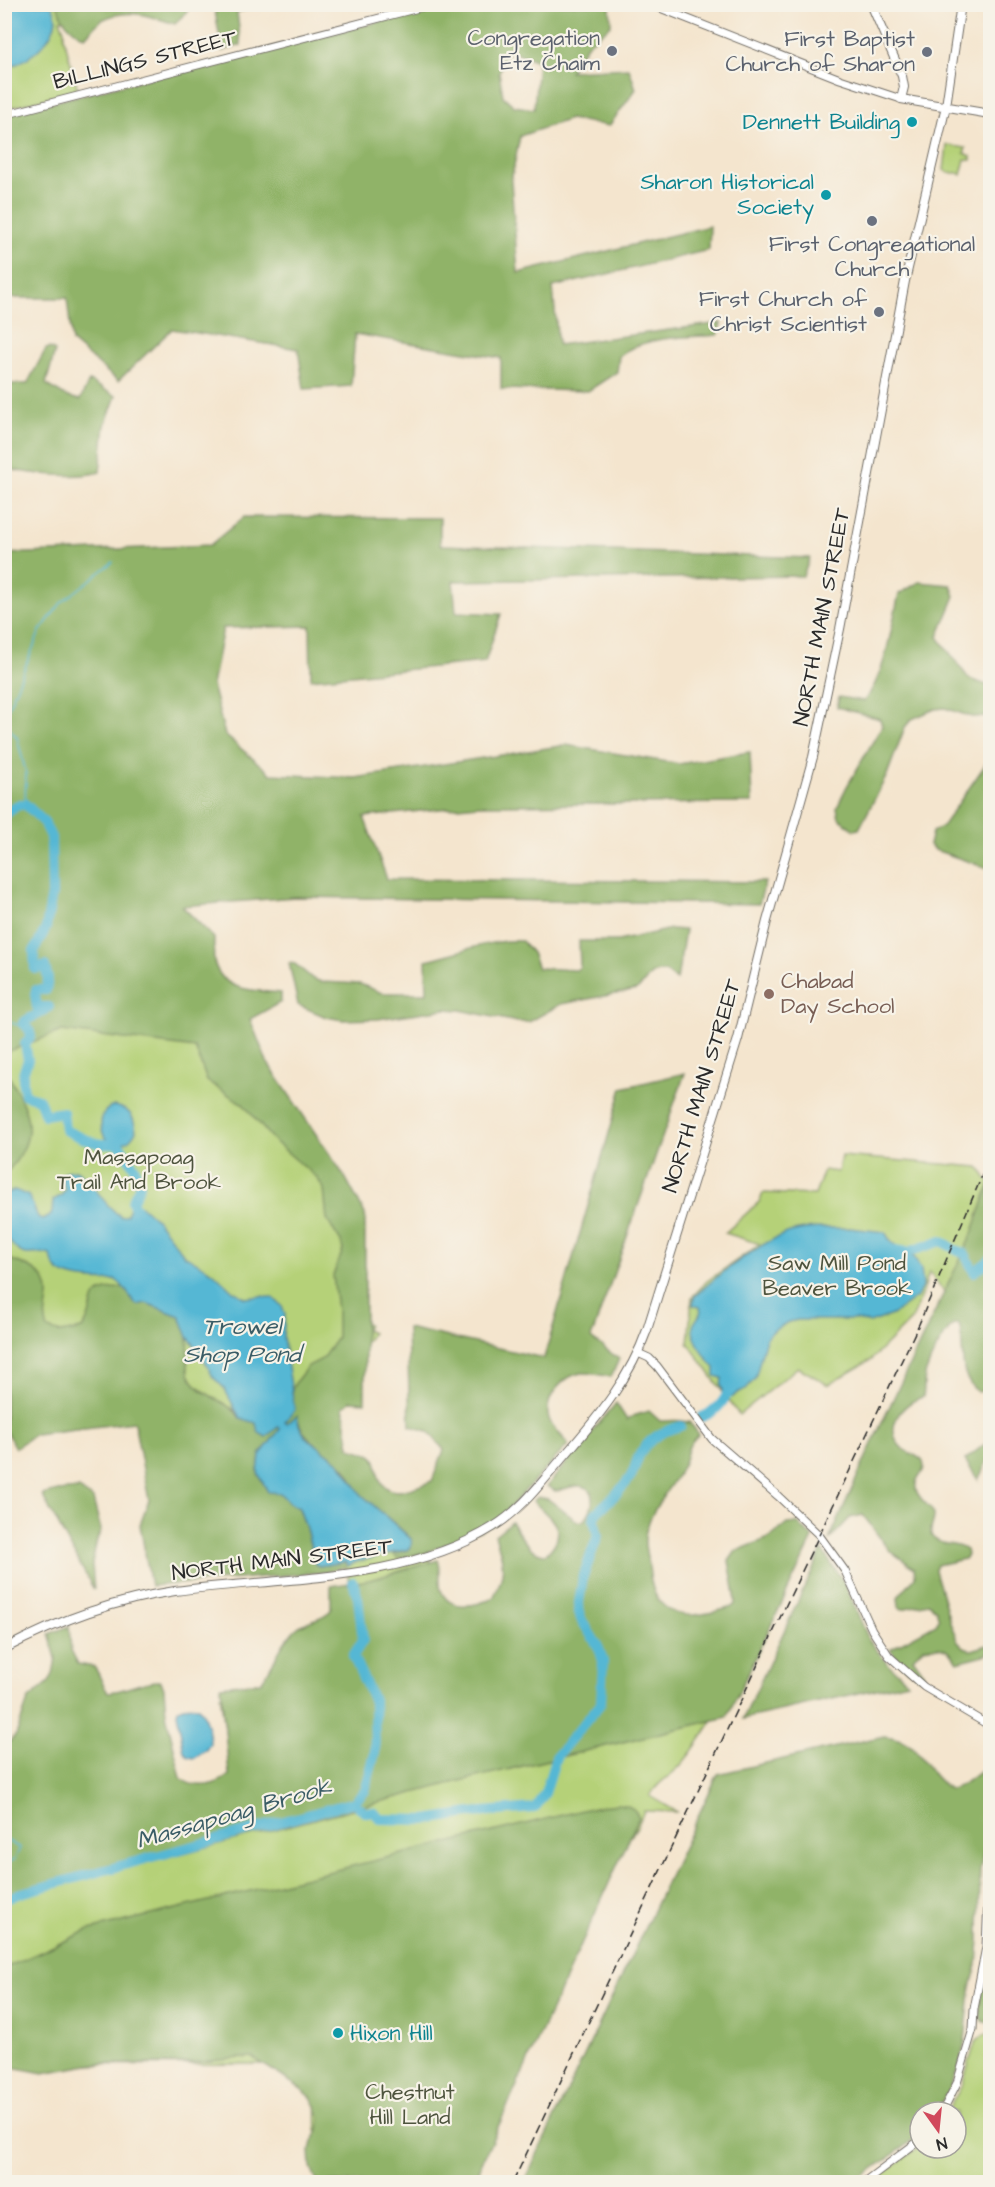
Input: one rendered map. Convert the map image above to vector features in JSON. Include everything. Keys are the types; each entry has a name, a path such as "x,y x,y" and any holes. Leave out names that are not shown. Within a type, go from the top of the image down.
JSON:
{"main road":[{"path":"871,4 902,76 904,87 901,99 990,114"},
{"name":"NORTH MAIN STREET","path":"4,1649 48,1626 112,1604 175,1591 311,1578 380,1568 468,1541 493,1527 524,1504 587,1431 623,1383 638,1353 666,1272 730,1065 749,998 766,921 813,757 840,629 905,281 945,106 961,4"}],"street":[{"name":"BILLINGS STREET","path":"4,115 435,4"},
{"path":"650,4 878,93 901,99"},
{"path":"638,1353 649,1358 657,1366 712,1439 819,1535 845,1571 872,1630 889,1656 924,1687 990,1726"},
{"path":"948,2100 960,2078 973,2029 974,2009 986,1947 990,1851"},
{"path":"864,2182 908,2149"}],"green space":[{"path":"58,4 265,5 237,12 241,45 222,51 214,5 192,6 175,24 139,14 111,16 102,20 85,37 67,24"},
{"path":"5,5 61,5 71,17 60,20 78,90 5,109"},
{"path":"447,5 610,5 611,25 587,45 570,71 629,68 636,89 609,126 570,119 520,136 511,181 518,273 710,226 709,250 553,287 558,345 721,323 718,335 653,341 629,349 619,356 617,372 588,391 501,389 501,358 355,334 351,386 304,389 298,349 172,329 118,381 72,342 67,298 5,298 4,114","holes":["509,50 538,61 534,109 514,106 503,96 499,72"]},
{"path":"947,145 966,148 964,153 971,156 971,160 965,159 961,175 944,170"},
{"path":"46,349 55,351 46,384 65,396 80,400 89,381 116,396 105,425 100,472 52,475 5,468 5,384 27,384"},
{"path":"244,517 440,518 440,545 810,558 803,576 453,581 456,612 501,614 485,662 311,679 310,626 223,628 212,685 225,735 271,774 355,778 566,745 679,764 750,752 752,803 478,805 364,817 387,879 765,882 759,904 295,897 182,906 214,938 214,961 224,979 241,988 281,993 281,1002 250,1019 267,1062 345,1177 365,1214 365,1402 350,1401 343,1407 350,1447 373,1456 383,1485 395,1491 403,1491 432,1481 444,1450 428,1431 410,1426 407,1328 544,1358 622,1088 685,1073 591,1338 619,1359 611,1377 582,1373 575,1375 563,1382 553,1394 548,1407 549,1419 568,1445 493,1525 427,1552 398,1558 393,1554 407,1550 411,1539 359,1492 345,1468 304,1433 297,1416 287,1423 285,1421 293,1404 292,1389 297,1380 308,1366 322,1359 337,1338 333,1275 343,1250 341,1242 327,1220 324,1189 317,1178 272,1139 243,1104 207,1081 195,1048 62,1031 9,1051 5,1057 5,554 210,545"},
{"name":"Massapoag Trail And Brook","path":"5,575 162,897 296,1142 344,1220 345,1315 368,1324 366,1330 372,1333 311,1426 429,1546 431,1565 401,1704 483,1661 645,1437 689,1421 692,1427 605,1581 716,1715 685,1760 656,1787 650,1796 677,1812 644,1811 637,1827 612,1864 317,2182 316,2064 5,2065 5,1742 25,1739 172,1792 194,1809 232,1775 220,1695 290,1687 358,1608 345,1566 271,1435 234,1407 236,1411 212,1397 92,1305 87,1322 82,1329 36,1347 5,1270"},
{"path":"919,582 951,585 955,596 938,637 969,679 990,686 990,716 972,717 945,708 935,709 912,719 905,727 887,775 859,829 854,830 839,818 837,808 882,726 880,719 837,707 839,697 864,701 878,678 883,664 899,594"},
{"path":"990,758 990,869 935,850 929,845 932,832 942,827"},
{"path":"671,929 685,930 677,980 666,972 658,972 652,974 637,990 561,1004 529,1022 517,1022 445,1009 378,1019 343,1020 326,1017 298,1005 289,963 295,964 313,979 322,982 360,984 382,993 427,993 426,960 474,947 497,942 522,941 532,953 538,968 576,970 580,967 579,941 618,941"},
{"path":"4,1066 25,1109 28,1121 25,1146 5,1174"},
{"name":"Saw Mill Pond Beaver Brook","path":"841,1156 979,1167 989,1182 990,1179 990,1292 945,1293 929,1272 912,1319 871,1360 828,1385 798,1367 739,1415 688,1343 692,1297 707,1281 760,1244 725,1233 760,1201 763,1193 815,1195 824,1170 838,1172"},
{"path":"990,1183 990,1389 978,1392 971,1385 964,1370 959,1324 953,1325 941,1341 928,1366 923,1397 901,1411 894,1425 894,1433 903,1449 919,1458 923,1463 923,1470 917,1479 916,1486 920,1498 934,1515 931,1535 940,1542 966,1550 967,1555 964,1559 937,1565 935,1570 958,1641 966,1649 972,1650 988,1645 990,1651 988,1654 958,1662 951,1653 943,1648 923,1648 913,1658 924,1675 919,1677 906,1669 890,1649 936,1624 939,1619 936,1609 928,1603 902,1609 899,1607 898,1597 915,1577 914,1568 889,1550 863,1515 850,1518 829,1540 875,1437 972,1234"},
{"path":"4,1257 34,1270 45,1280 48,1296 46,1316 48,1329 61,1333 82,1329 96,1295 111,1289 126,1287 130,1297 180,1316 188,1335 188,1370 197,1386 230,1407 240,1418 279,1426 280,1429 260,1455 258,1473 268,1492 280,1492 289,1503 299,1508 315,1564 319,1566 345,1562 348,1566 326,1572 151,1586 140,1525 149,1500 134,1422 35,1434 15,1448 5,1429"},
{"path":"616,1403 627,1420 649,1411 660,1421 687,1422 698,1435 688,1448 678,1475 653,1514 645,1536 655,1594 670,1610 679,1614 700,1615 732,1607 735,1604 735,1594 729,1561 736,1551 769,1538 787,1524 798,1523 813,1538 727,1717 452,1783 23,1895 5,1903 5,1747 16,1735 28,1700 49,1682 53,1674 56,1658 49,1634 69,1626 71,1650 78,1664 94,1667 108,1692 147,1682 161,1681 181,1778 198,1785 218,1782 229,1775 221,1686 261,1682 292,1633 302,1624 324,1616 331,1610 331,1586 369,1580 438,1560 441,1590 450,1602 471,1605 493,1598 503,1567 495,1535 511,1522 529,1547 546,1554 557,1539 556,1526 533,1501 538,1497 548,1499 578,1522 585,1520 593,1499 590,1490 576,1486 555,1491 547,1486"},
{"path":"990,1440 990,1455 978,1480 965,1460"},
{"path":"79,1489 93,1499 101,1530 92,1563 94,1590 42,1495"},
{"path":"822,1550 845,1584 869,1640 887,1663 908,1682 743,1719"},
{"path":"884,1736 907,1743 949,1789 955,1788 990,1766 990,1821 980,1869 977,1964 970,1991 965,2041 959,2067 949,2089 943,2100 908,2100 908,2144 854,2182 524,2182 718,1774"},
{"name":"Chestnut Hill Land","path":"617,1804 630,1807 639,1817 473,2182 317,2182 311,2167 310,2150 319,2130 320,2118 317,2108 311,2097 300,2088 252,2057 180,2064 95,2064 43,2073 5,2066 5,1968 89,1930 595,1807"},
{"path":"990,1949 990,2023 982,2020 980,2007"},
{"path":"984,2035 990,2035 990,2182 872,2182 908,2155 908,2160 968,2160 968,2100 954,2100 962,2085 975,2043"}],"water":[{"path":"5,4 52,5 56,19 46,41 34,54 12,66 5,80"},
{"path":"114,1106 127,1111 135,1126 136,1131 133,1136 123,1143 105,1138 102,1128 105,1111"},
{"name":"Trowel Shop Pond","path":"76,1170 88,1180 109,1207 122,1217 127,1215 132,1202 144,1208 156,1219 184,1255 213,1272 233,1291 246,1298 262,1296 273,1298 282,1306 285,1314 283,1337 295,1410 285,1421 287,1423 297,1416 305,1436 340,1463 361,1494 411,1539 412,1544 409,1549 348,1566 345,1562 319,1566 315,1564 299,1508 289,1503 280,1493 268,1492 258,1473 260,1455 280,1429 278,1427 266,1437 258,1432 256,1423 240,1418 224,1388 213,1377 202,1355 188,1337 180,1316 146,1303 137,1305 116,1280 67,1276 56,1268 50,1255 26,1254 14,1247 5,1235 5,1194 15,1190 29,1196 38,1217 42,1219 49,1217 52,1213 53,1200 61,1196 65,1190 61,1176 66,1171"},
{"path":"850,1228 885,1232 891,1242 914,1257 921,1269 923,1285 917,1297 892,1315 870,1323 855,1320 788,1322 771,1332 766,1338 755,1379 746,1389 729,1398 722,1392 722,1378 715,1376 715,1368 697,1343 693,1327 701,1310 700,1307 693,1305 694,1297 741,1259 782,1235 808,1229"},
{"path":"193,1706 201,1709 208,1729 210,1744 195,1758 188,1757 184,1752 177,1713 178,1709"}],"waterway":[{"path":"4,718 40,631 61,603 113,562"},
{"path":"4,724 17,737 26,773 25,804"},
{"name":"Massapoag Brook","path":"4,816 15,806 25,804 44,822 51,837 52,894 46,928 34,951 35,969 45,966 48,979 46,990 36,990 37,1007 49,1007 23,1023 29,1029 31,1036 25,1044 28,1060 23,1073 25,1095 39,1099 45,1115 63,1112 65,1130 95,1143 119,1144 134,1166 140,1185 132,1202 138,1213"},
{"path":"4,1020 29,1029"},
{"path":"896,1250 908,1252 941,1241 950,1246"},
{"path":"956,1250 965,1254 974,1272 990,1260"},
{"path":"702,1417 712,1412 720,1404 730,1384"},
{"path":"354,1802 364,1812 374,1812 380,1819 426,1820 471,1813 535,1808 545,1793 556,1757 601,1703 603,1661 599,1648 581,1619 578,1609 583,1577 598,1535 594,1520 595,1514 627,1481 648,1443 663,1433 681,1426"},
{"name":"Massapoag Brook","path":"4,1900 21,1893 354,1802 365,1791 375,1753 374,1702 353,1656 363,1640 358,1598 353,1582"},
{"path":"4,1839 20,1848 15,1859 4,1865"}],"railway":[{"path":"513,2182 919,1324 990,1157"}],"place":[{"name":"Congregation Etz Chaim","path":"612,51"},
{"name":"First Baptist Church of Sharon","path":"927,52"},
{"name":"Dennett Building","path":"912,122"},
{"name":"Sharon Historical Society","path":"826,195"},
{"name":"First Congregational Church","path":"872,221"},
{"name":"First Church of Christ Scientist","path":"879,312"},
{"name":"Chabad Day School","path":"769,994"},
{"name":"Hixon Hill","path":"338,2033"}]}
